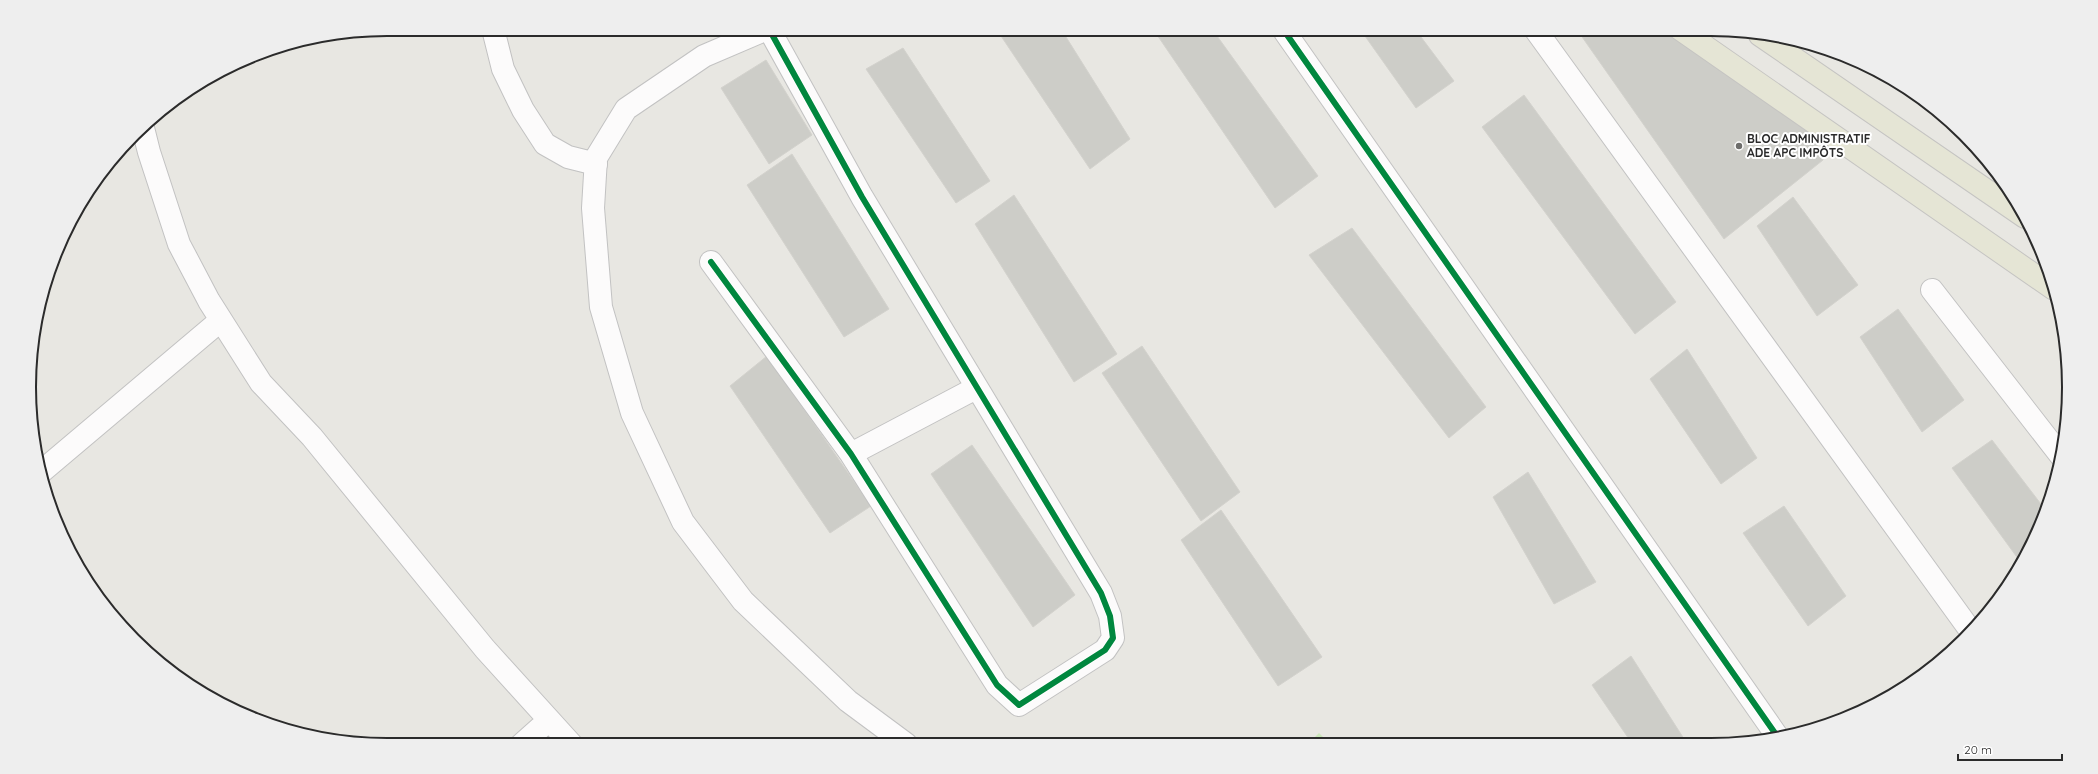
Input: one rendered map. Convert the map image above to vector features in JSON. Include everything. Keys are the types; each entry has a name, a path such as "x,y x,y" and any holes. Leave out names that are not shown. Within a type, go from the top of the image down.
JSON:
{"main road":[{"path":"1690,36 2046,283"},
{"path":"1767,41 2013,209"}],"street":[{"path":"495,36 503,69 523,110 545,144 568,157 596,164"},
{"path":"751,36 704,56 626,109 596,158 593,208 602,306 632,413 683,522 743,601 848,701 898,738"},
{"path":"712,262 851,454 997,685 1019,704 1105,650 1113,638 1110,616 1101,593 862,197 772,36"},
{"path":"1288,36 1774,732"},
{"path":"1540,36 1967,626"},
{"path":"144,134 179,244 221,320 261,383 312,438 485,649 566,738"},
{"path":"1932,290 2056,450"},
{"path":"46,468 221,320"},
{"path":"851,454 976,388"},
{"path":"529,738 549,720"}],"green space":[{"path":"1319,733 1324,738 1314,738"}],"building":[{"path":"1001,36 1065,36 1130,139 1090,169"},
{"path":"1158,36 1217,36 1318,176 1275,208"},
{"path":"1365,36 1420,36 1454,81 1416,108"},
{"name":"BLOC ADMINISTRATIF ADE APC IMPÔTS","path":"1581,36 1672,36 1813,133 1823,160 1724,239"},
{"path":"903,48 990,181 956,203 866,69"},
{"path":"766,60 812,135 769,164 721,88"},
{"path":"1524,95 1676,302 1635,334 1482,127"},
{"path":"792,154 889,309 844,337 747,185"},
{"path":"1014,195 1117,354 1074,382 975,224"},
{"path":"1793,197 1858,285 1817,316 1757,226"},
{"path":"1352,228 1486,407 1449,438 1309,255"},
{"path":"1898,309 1964,400 1922,432 1860,337"},
{"path":"1142,346 1240,492 1201,521 1102,373"},
{"path":"1687,349 1757,458 1721,484 1650,379"},
{"path":"767,356 871,506 830,533 730,386"},
{"path":"1992,440 2041,504 2026,542 2017,558 1952,468"},
{"path":"972,445 1075,595 1033,627 931,474"},
{"path":"1528,472 1596,582 1554,604 1493,497"},
{"path":"1784,506 1846,596 1808,626 1743,533"},
{"path":"1221,510 1322,657 1278,686 1181,540"},
{"path":"1631,656 1683,738 1628,738 1592,685"}],"cycle path":[{"path":"711,262 851,454 997,685 1019,705 1105,650 1113,638 1110,616 1101,593 862,197 773,36"},
{"path":"1288,36 1774,732"}],"place":[{"name":"BLOC ADMINISTRATIF ADE APC IMPÔTS","path":"1739,146"}]}
